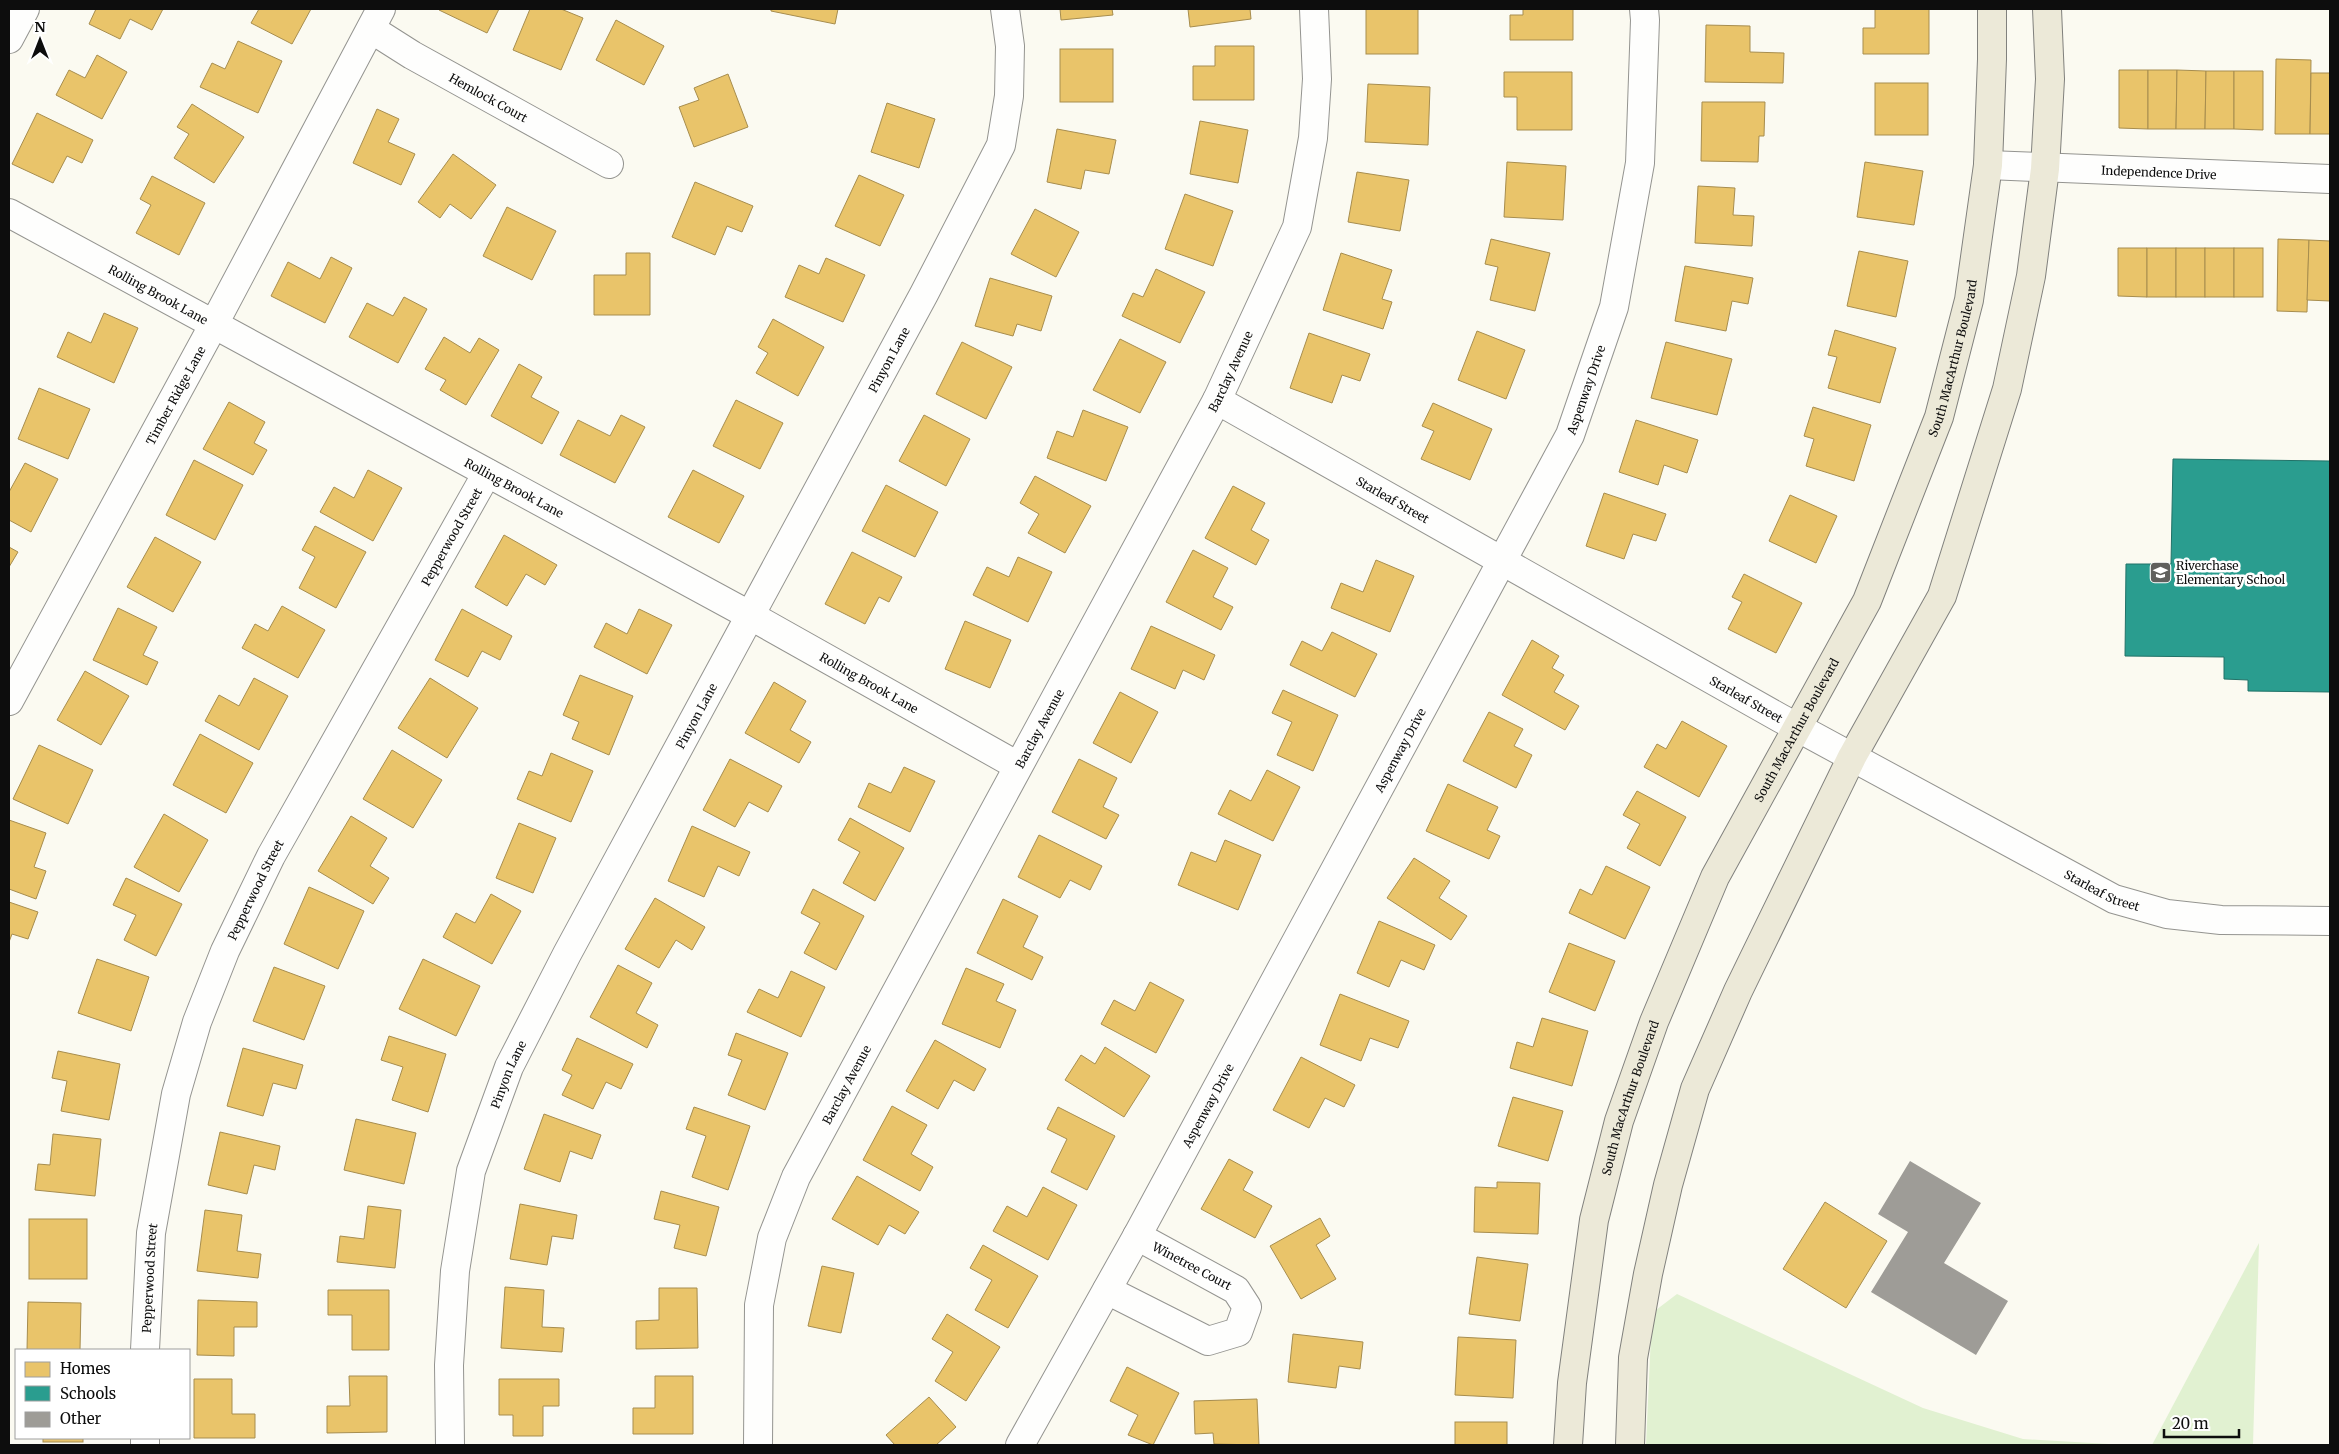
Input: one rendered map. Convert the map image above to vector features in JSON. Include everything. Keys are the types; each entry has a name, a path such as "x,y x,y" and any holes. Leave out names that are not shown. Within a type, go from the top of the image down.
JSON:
{"main road":[{"name":"South MacArthur Boulevard","path":"1568,1445 1572,1383 1594,1220 1619,1121 1654,1022 1715,877 1867,601 1939,417 1969,300 1988,165 1992,9"},
{"path":"1630,1445 1633,1358 1648,1274 1668,1185 1695,1089 1738,991 1852,757 1942,596 2007,389 2031,276 2045,169 2050,79 2047,9"}],"street":[{"path":"9,39 25,9"},
{"name":"Pinyon Lane","path":"450,1445 450,1365 455,1271 471,1171 509,1067 567,954 924,294 1001,144 1009,96 1010,46 1005,9"},
{"name":"Barclay Avenue","path":"758,1445 759,1305 772,1238 796,1177 1217,400 1297,227 1313,138 1317,79 1314,9"},
{"name":"Aspenway Drive","path":"1020,1445 1137,1236 1504,561 1570,435 1614,308 1640,163 1644,9"},
{"name":"Hemlock Court","path":"376,19 412,55 609,164"},
{"name":"Timber Ridge Lane","path":"9,701 214,324 376,19"},
{"name":"Independence Drive","path":"1988,165 2045,169 2330,179"},
{"name":"Rolling Brook Lane","path":"9,213 751,616 1018,766"},
{"name":"Starleaf Street","path":"1217,400 1797,727 2114,899 2167,914 2221,920 2330,921"},
{"name":"Pepperwood Street","path":"145,1349 152,1233 176,1094 197,1022 225,950 271,856 487,473"},
{"name":"Winetree Court","path":"1107,1290 1208,1341 1238,1332 1247,1307 1236,1290 1137,1236"}],"green space":[{"path":"2259,1243 2253,1445 2152,1445"},
{"path":"1677,1294 1923,1408 2023,1439 2126,1445 1646,1445 1652,1313"}],"building: Homes":[{"path":"96,9 163,9 152,30 130,19 120,39 89,24"},
{"path":"259,9 311,9 292,44 251,23"},
{"path":"440,9 499,9 487,33"},
{"path":"530,9 561,9 583,18 561,70 513,50"},
{"path":"771,9 838,9 835,24 771,11"},
{"path":"1060,9 1112,9 1113,15 1061,20"},
{"path":"1188,9 1250,9 1251,19 1190,27"},
{"path":"1366,9 1418,9 1418,54 1366,54"},
{"path":"1523,9 1573,9 1573,40 1510,40 1510,15 1523,15"},
{"path":"1875,9 1929,9 1929,54 1863,54 1863,28 1875,28"},
{"path":"616,20 664,46 644,85 596,60"},
{"path":"1706,25 1750,26 1750,52 1784,53 1783,83 1705,82"},
{"path":"238,41 282,61 258,113 200,87 212,63 225,69"},
{"path":"1215,46 1254,46 1254,100 1193,100 1193,66 1215,66"},
{"path":"1060,49 1113,49 1113,102 1060,102"},
{"path":"97,55 127,72 102,119 56,95 69,70 85,78"},
{"path":"2276,59 2311,60 2310,134 2275,134"},
{"path":"2119,70 2148,70 2148,129 2119,128"},
{"path":"2148,70 2177,70 2176,129 2148,129"},
{"path":"2177,70 2206,71 2205,129 2176,129"},
{"path":"2206,71 2234,71 2234,129 2205,129"},
{"path":"2234,71 2263,71 2263,130 2234,129"},
{"path":"1504,72 1572,72 1572,130 1517,130 1517,97 1504,97"},
{"path":"2311,73 2330,73 2330,134 2310,134"},
{"path":"728,74 748,127 694,147 679,107 699,100 694,88"},
{"path":"1875,83 1928,83 1928,135 1875,135"},
{"path":"1368,84 1430,87 1428,145 1365,142"},
{"path":"1702,102 1765,102 1764,136 1759,136 1758,162 1701,161"},
{"path":"887,103 935,119 919,168 871,152"},
{"path":"192,104 244,137 214,183 174,158 189,134 177,127"},
{"path":"377,109 399,119 388,142 415,154 401,185 353,163"},
{"path":"37,113 93,140 82,163 67,156 53,183 12,164"},
{"path":"1200,121 1248,130 1238,183 1190,174"},
{"path":"1057,129 1116,140 1109,174 1085,170 1081,189 1047,182"},
{"path":"453,154 496,185 471,219 450,204 440,218 418,202"},
{"path":"1507,162 1566,166 1563,220 1504,217"},
{"path":"1865,162 1923,171 1914,225 1857,217"},
{"path":"1357,172 1409,180 1400,231 1348,222"},
{"path":"859,175 904,195 880,246 835,226"},
{"path":"152,176 205,203 179,255 136,233 151,205 140,199"},
{"path":"695,182 753,206 742,232 727,226 715,255 672,237"},
{"path":"1698,186 1735,188 1733,215 1754,216 1752,246 1695,243"},
{"path":"1185,194 1233,211 1213,266 1165,249"},
{"path":"507,207 556,231 532,280 483,256"},
{"path":"1035,209 1079,232 1056,277 1011,254"},
{"path":"1491,239 1550,253 1535,311 1490,300 1498,267 1485,264"},
{"path":"2278,239 2309,240 2307,312 2277,311"},
{"path":"2309,240 2330,241 2330,301 2307,300"},
{"path":"2118,248 2147,248 2147,297 2118,296"},
{"path":"2147,248 2176,248 2176,297 2147,297"},
{"path":"2176,248 2205,248 2205,297 2176,297"},
{"path":"2205,248 2234,248 2234,297 2205,297"},
{"path":"2234,248 2263,248 2263,297 2234,297"},
{"path":"1859,251 1908,261 1896,317 1847,306"},
{"path":"626,253 650,253 650,315 594,315 594,275 626,275"},
{"path":"1341,253 1392,270 1382,299 1392,302 1383,329 1323,310"},
{"path":"331,257 352,268 325,323 271,296 288,262 320,279"},
{"path":"826,258 865,275 843,322 785,297 799,265 819,274"},
{"path":"1685,266 1753,278 1748,304 1732,301 1726,331 1675,321"},
{"path":"1156,269 1205,292 1180,343 1122,316 1133,293 1143,297"},
{"path":"990,278 1052,296 1041,331 1017,324 1013,336 975,326"},
{"path":"404,297 427,309 398,363 349,337 367,303 393,316"},
{"path":"104,313 138,328 114,383 57,357 68,332 91,343"},
{"path":"773,319 824,347 798,396 756,373 768,353 758,347"},
{"path":"1835,330 1896,348 1880,403 1828,388 1837,357 1828,355"},
{"path":"1477,331 1525,350 1506,399 1458,380"},
{"path":"1309,333 1370,354 1360,381 1342,375 1332,403 1290,388"},
{"path":"444,337 470,353 479,338 499,350 466,405 440,390 446,380 425,369"},
{"path":"1120,339 1166,362 1140,413 1093,390"},
{"path":"962,342 1012,367 986,419 936,394"},
{"path":"1666,342 1732,359 1717,415 1651,398"},
{"path":"519,364 542,377 531,397 559,412 542,444 491,416"},
{"path":"39,388 90,409 68,459 18,439"},
{"path":"736,400 783,423 760,469 713,446"},
{"path":"229,402 265,422 254,443 267,450 253,475 203,449"},
{"path":"1433,403 1492,429 1470,480 1421,459 1434,431 1422,426"},
{"path":"1813,407 1871,425 1854,481 1806,466 1814,439 1804,436"},
{"path":"1083,410 1128,427 1106,481 1047,458 1057,431 1073,437"},
{"path":"621,415 645,427 615,483 560,455 578,420 610,436"},
{"path":"924,415 970,439 946,486 899,461"},
{"path":"1636,420 1698,440 1687,473 1664,465 1658,485 1619,472"},
{"path":"194,460 243,485 215,540 166,515"},
{"path":"25,463 58,479 31,532 9,520 9,492"},
{"path":"368,470 402,488 373,541 320,512 334,487 354,498"},
{"path":"693,470 744,496 719,543 668,517"},
{"path":"1035,476 1091,506 1065,553 1028,533 1039,514 1020,503"},
{"path":"886,485 938,512 915,557 862,531"},
{"path":"1233,486 1265,503 1251,530 1269,540 1256,565 1205,538"},
{"path":"1604,493 1666,514 1656,541 1633,534 1624,559 1586,546"},
{"path":"1790,495 1837,516 1816,563 1769,541"},
{"path":"315,526 366,552 336,608 299,588 315,557 302,550"},
{"path":"504,535 557,565 545,585 526,574 507,606 475,587"},
{"path":"155,537 201,562 173,612 127,587"},
{"path":"9,547 18,552 9,567"},
{"path":"1193,550 1228,568 1213,597 1233,607 1221,630 1166,602"},
{"path":"852,552 902,577 889,602 879,597 865,624 825,604"},
{"path":"1018,557 1052,572 1028,622 973,595 987,567 1009,577"},
{"path":"1376,560 1414,576 1390,632 1331,608 1341,583 1363,592"},
{"path":"1744,574 1802,603 1776,653 1728,629 1742,602 1732,597"},
{"path":"282,606 325,630 298,678 242,648 255,624 268,631"},
{"path":"118,608 157,627 143,655 158,662 147,685 93,660"},
{"path":"462,609 512,636 500,660 482,651 468,677 435,660"},
{"path":"639,609 672,625 647,674 594,647 606,623 627,634"},
{"path":"965,621 1011,640 990,688 945,669"},
{"path":"1151,626 1215,655 1204,680 1183,670 1175,689 1131,669"},
{"path":"1332,632 1377,654 1355,697 1290,665 1302,641 1322,651"},
{"path":"1532,640 1559,656 1552,668 1564,675 1554,692 1579,706 1565,730 1502,695"},
{"path":"85,671 129,696 101,745 57,720"},
{"path":"580,675 633,696 609,755 572,739 579,722 563,715"},
{"path":"254,678 288,696 259,750 205,721 219,695 239,706"},
{"path":"430,678 478,708 447,758 398,728"},
{"path":"774,682 806,701 790,730 811,742 799,763 745,733"},
{"path":"1283,690 1338,715 1313,771 1277,755 1292,722 1272,713"},
{"path":"1120,692 1158,712 1131,763 1093,743"},
{"path":"1489,712 1523,729 1514,746 1532,755 1516,788 1463,761"},
{"path":"1682,721 1727,746 1699,797 1644,767 1657,744 1666,749"},
{"path":"200,734 253,763 226,813 173,785"},
{"path":"39,745 93,770 68,824 13,799"},
{"path":"392,750 442,780 413,828 363,799"},
{"path":"551,753 593,771 571,822 517,799 529,771 542,776"},
{"path":"730,759 782,786 768,812 749,802 735,827 703,810"},
{"path":"1079,759 1117,778 1103,807 1119,815 1106,839 1052,812"},
{"path":"904,767 935,781 910,832 858,807 869,783 891,793"},
{"path":"1267,770 1300,787 1273,841 1218,814 1230,790 1251,801"},
{"path":"1448,784 1498,807 1487,830 1500,836 1489,859 1426,831"},
{"path":"1637,791 1686,817 1660,866 1627,848 1640,824 1623,815"},
{"path":"164,814 208,840 179,892 134,867"},
{"path":"351,816 387,838 370,866 389,878 373,904 318,871"},
{"path":"850,818 904,848 875,901 843,883 860,852 838,840"},
{"path":"9,820 46,833 34,867 46,871 36,899 9,889"},
{"path":"519,823 556,838 533,893 496,878"},
{"path":"692,826 750,852 739,876 718,866 704,897 668,881"},
{"path":"1039,835 1102,866 1090,890 1070,880 1060,898 1018,877"},
{"path":"1225,840 1261,855 1238,910 1178,885 1191,852 1216,862"},
{"path":"1414,858 1450,881 1439,898 1467,916 1451,940 1387,898"},
{"path":"1606,866 1650,887 1625,939 1569,913 1580,889 1592,895"},
{"path":"126,878 182,904 156,956 124,940 136,915 113,905"},
{"path":"309,887 364,911 338,969 284,944"},
{"path":"813,889 864,916 836,970 804,953 820,923 801,913"},
{"path":"491,894 521,911 492,964 443,937 456,913 475,923"},
{"path":"655,898 705,927 692,950 676,940 659,968 625,949"},
{"path":"1003,899 1038,916 1023,947 1043,957 1032,980 977,953"},
{"path":"9,902 38,912 28,939 12,934 9,942"},
{"path":"1379,921 1435,945 1424,970 1401,960 1389,987 1357,973"},
{"path":"1569,943 1615,961 1595,1011 1549,992"},
{"path":"97,959 149,977 131,1031 78,1013"},
{"path":"423,959 480,986 456,1036 399,1009"},
{"path":"618,965 652,983 636,1013 658,1025 647,1048 590,1017"},
{"path":"274,967 325,986 304,1040 253,1021"},
{"path":"966,968 1004,984 996,1001 1016,1010 1000,1048 942,1024"},
{"path":"791,971 825,987 801,1037 747,1012 759,989 778,998"},
{"path":"1150,982 1184,1000 1156,1053 1101,1024 1114,1000 1135,1011"},
{"path":"1340,994 1409,1021 1398,1048 1370,1038 1361,1061 1320,1045"},
{"path":"1542,1018 1588,1031 1572,1086 1510,1068 1517,1042 1533,1047"},
{"path":"736,1033 788,1053 765,1110 728,1095 742,1060 728,1055"},
{"path":"389,1036 446,1054 428,1112 392,1100 403,1067 381,1060"},
{"path":"577,1038 633,1064 621,1089 606,1082 593,1109 562,1095 572,1075 562,1070"},
{"path":"935,1040 986,1069 974,1091 954,1080 938,1109 906,1091"},
{"path":"1105,1047 1150,1076 1124,1117 1065,1080 1081,1055 1095,1064"},
{"path":"243,1048 303,1065 296,1089 273,1083 263,1116 227,1106"},
{"path":"58,1051 120,1064 109,1120 61,1111 67,1081 52,1078"},
{"path":"1301,1057 1355,1085 1344,1107 1325,1098 1309,1128 1273,1110"},
{"path":"1513,1097 1563,1111 1548,1161 1498,1146"},
{"path":"892,1106 927,1125 911,1154 933,1167 920,1191 863,1160"},
{"path":"694,1107 750,1126 728,1190 692,1177 706,1136 686,1129"},
{"path":"1058,1107 1115,1136 1087,1190 1051,1172 1067,1139 1047,1129"},
{"path":"544,1114 601,1135 592,1159 570,1151 560,1182 524,1169"},
{"path":"356,1119 416,1133 404,1184 344,1170"},
{"path":"220,1132 280,1146 275,1170 254,1165 247,1194 208,1185"},
{"path":"53,1134 101,1139 95,1196 35,1190 38,1164 50,1165"},
{"path":"1229,1159 1253,1172 1243,1190 1272,1206 1255,1238 1201,1209"},
{"path":"857,1176 919,1212 905,1234 889,1225 878,1245 832,1219"},
{"path":"1497,1182 1540,1183 1538,1234 1474,1232 1475,1187 1497,1188"},
{"path":"1043,1187 1077,1205 1048,1260 993,1231 1007,1206 1027,1217"},
{"path":"661,1191 719,1207 706,1256 674,1248 680,1225 654,1219"},
{"path":"1825,1202 1887,1241 1846,1308 1783,1269"},
{"path":"520,1204 577,1215 573,1239 552,1236 547,1265 510,1259"},
{"path":"368,1206 401,1210 395,1268 337,1262 340,1236 364,1239"},
{"path":"205,1210 242,1215 237,1251 261,1254 258,1278 197,1271"},
{"path":"1320,1218 1330,1236 1316,1245 1336,1279 1301,1299 1270,1246"},
{"path":"29,1219 87,1219 87,1279 29,1279"},
{"path":"983,1245 1038,1276 1008,1328 975,1310 992,1280 970,1268"},
{"path":"1477,1257 1528,1264 1520,1321 1469,1314"},
{"path":"822,1266 854,1273 841,1333 808,1326"},
{"path":"505,1287 544,1290 542,1327 564,1328 562,1352 501,1348"},
{"path":"659,1288 697,1288 698,1348 636,1349 636,1321 659,1320"},
{"path":"328,1290 389,1290 389,1350 352,1350 352,1315 328,1315"},
{"path":"198,1300 257,1302 257,1327 234,1327 234,1356 197,1355"},
{"path":"28,1302 81,1303 80,1349 27,1349"},
{"path":"947,1314 1000,1347 966,1401 935,1381 953,1352 932,1339"},
{"path":"1293,1334 1363,1342 1360,1369 1339,1366 1336,1388 1288,1382"},
{"path":"1458,1337 1516,1340 1513,1398 1455,1395"},
{"path":"1127,1367 1179,1393 1153,1445 1128,1435 1138,1415 1110,1401"},
{"path":"349,1376 387,1376 387,1432 327,1433 327,1406 350,1406"},
{"path":"655,1376 693,1376 693,1434 633,1434 633,1408 655,1408"},
{"path":"194,1379 232,1379 232,1414 255,1414 255,1438 194,1438"},
{"path":"499,1379 559,1379 559,1406 543,1406 543,1436 513,1436 513,1415 499,1415"},
{"path":"929,1397 956,1427 936,1445 895,1445 886,1435"},
{"path":"1257,1399 1259,1445 1214,1444 1213,1433 1195,1434 1194,1401"},
{"path":"1455,1422 1507,1422 1507,1445 1455,1445"},
{"path":"43,1439 83,1439 83,1442 43,1442"}],"building: Schools":[{"path":"2173,459 2330,461 2330,692 2248,691 2248,680 2224,679 2224,657 2125,656 2126,564 2171,564"}],"building: Other":[{"path":"1910,1161 1981,1203 1944,1263 2008,1301 1976,1355 1871,1292 1908,1232 1878,1214"}],"place":[{"name":"Riverchase Elementary School","path":"2160,572"}]}
